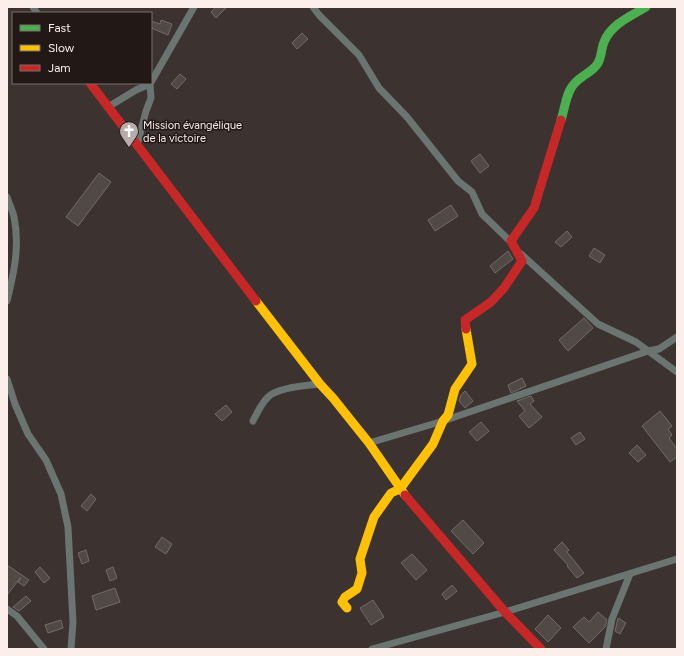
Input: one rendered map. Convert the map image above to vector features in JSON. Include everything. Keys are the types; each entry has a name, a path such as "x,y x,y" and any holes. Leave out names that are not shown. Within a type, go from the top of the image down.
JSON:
{"street":[{"path":"152,80 194,7"},
{"path":"313,7 319,15 359,54 379,88 407,117 458,181 472,192 482,214 511,241 524,258 598,324 636,342 677,372"},
{"path":"511,241 534,208 570,87 575,80 594,69 599,62 604,43 611,30 618,23 646,7"},
{"path":"91,84 320,384 369,443 398,486 505,612 541,649"},
{"path":"108,107 136,90 150,84 151,98 146,111 138,146"},
{"path":"7,197 14,216 17,241 14,274 7,301"},
{"path":"347,608 342,602 345,597 357,589 362,573 360,559 374,517 391,493 433,444 442,421 448,415 455,389 472,364 466,337 465,320 491,302 504,288 522,261 511,241"},
{"path":"7,279 14,274"},
{"path":"369,443 442,421 648,351 659,349 677,337"},
{"path":"7,379 15,404 28,434 46,460 61,494 68,527 73,622 71,649"},
{"path":"253,421 259,409 269,396 298,386 320,384"},
{"path":"372,649 505,612 677,560"},
{"path":"606,649 612,619 630,574"},
{"path":"7,608 17,616 44,649"}],"building":[{"path":"216,7 227,7 216,18 211,12"},
{"path":"161,20 172,24 168,35 152,28 152,21 160,24"},
{"path":"302,33 308,39 297,49 292,43"},
{"path":"180,74 186,79 177,89 171,84"},
{"path":"480,154 489,166 480,173 471,161"},
{"path":"99,173 111,182 78,226 66,217"},
{"path":"451,205 458,216 435,231 428,220"},
{"path":"567,231 572,237 561,247 555,242"},
{"path":"594,248 605,255 600,263 589,256"},
{"path":"508,251 513,259 495,273 490,266"},
{"path":"584,318 593,328 568,351 559,340"},
{"path":"522,378 526,386 511,393 508,385"},
{"path":"465,391 473,401 465,408 459,401 461,395"},
{"path":"531,396 534,401 530,404 542,417 529,428 519,416 525,411 517,401"},
{"path":"226,405 232,412 222,421 215,414"},
{"path":"660,411 672,426 668,429 672,435 669,438 677,449 677,457 670,462 642,426"},
{"path":"481,422 489,431 477,441 469,432"},
{"path":"580,432 585,439 576,445 571,438"},
{"path":"637,445 646,455 638,462 629,453"},
{"path":"91,494 96,499 87,511 81,506"},
{"path":"463,520 484,543 473,554 451,531"},
{"path":"162,537 172,544 166,554 155,547"},
{"path":"562,542 569,550 567,552 584,573 577,578 567,566 568,565 554,550"},
{"path":"86,550 89,561 82,564 78,553"},
{"path":"412,554 427,570 416,580 401,563"},
{"path":"7,565 29,580 24,586 18,582 21,577 7,595"},
{"path":"40,567 50,578 44,583 35,572"},
{"path":"113,567 117,578 110,581 106,570"},
{"path":"452,585 457,591 446,600 442,594"},
{"path":"115,588 120,602 96,610 92,596"},
{"path":"26,596 31,601 19,611 13,607"},
{"path":"373,600 384,617 371,625 360,608"},
{"path":"598,612 607,620 605,627 589,643 573,627 584,617 589,622"},
{"path":"548,615 561,628 548,642 535,629"},
{"path":"618,618 626,623 620,634 615,631"},
{"path":"61,620 63,628 48,633 45,625"}],"traffic: fast":[{"path":"561,120 566,100 572,86 596,66 600,58 603,45 611,30 622,21 646,7"}],"traffic: slow":[{"path":"256,301 320,384 369,443 405,495"},
{"path":"347,608 342,602 345,597 357,589 362,573 360,559 374,517 391,493 400,489 433,444 443,421 448,415 455,389 472,364 466,329"}],"traffic: jam":[{"path":"91,84 256,301"},
{"path":"466,329 465,320 491,302 504,288 522,261 511,241 534,208 561,120"},
{"path":"405,495 505,612 541,649"}],"place":[{"name":"Mission évangélique de la victoire","path":"129,148"}]}
